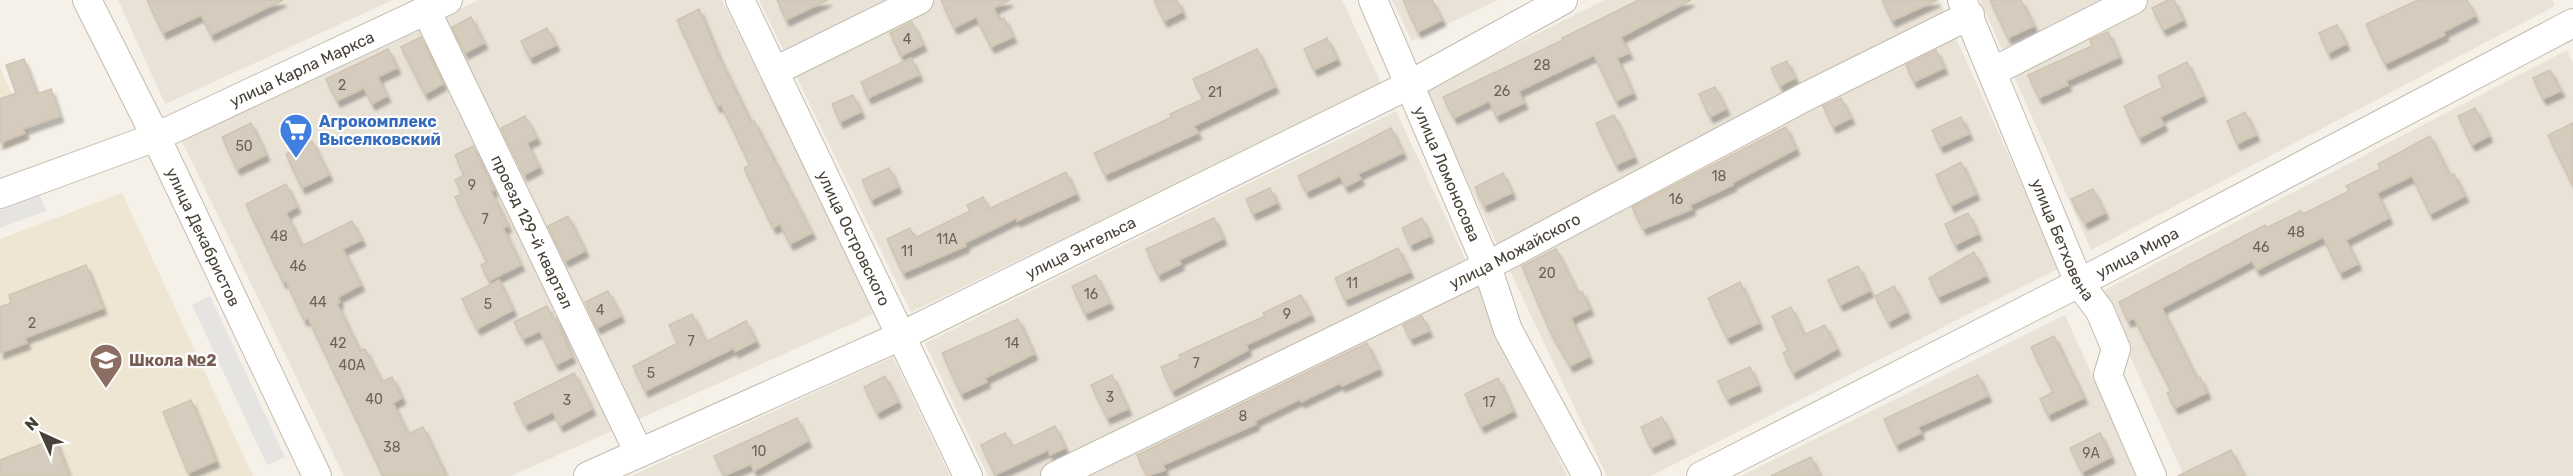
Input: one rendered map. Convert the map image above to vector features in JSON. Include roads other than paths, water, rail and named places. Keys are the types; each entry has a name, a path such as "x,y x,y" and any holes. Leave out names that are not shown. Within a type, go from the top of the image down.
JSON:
{"street":[{"name":"улица Декабристов","path":"87,0 156,136 317,476"},
{"name":"улица Островского","path":"740,0 903,335 968,476"},
{"path":"775,71 919,0"},
{"name":"улица Ломоносова","path":"1373,0 1411,84 1487,267 1508,330 1587,476"},
{"name":"улица Энгельса","path":"588,476 903,335 1411,84 1563,0"},
{"path":"1992,72 2133,0"},
{"path":"2570,0 2573,8"},
{"name":"улица Карла Маркса","path":"0,194 156,136 437,5"},
{"name":"проезд 129-й квартал","path":"437,5 639,453"},
{"name":"улица Бетховена","path":"1966,7 2079,283 2100,311 2116,349 2108,375 2144,473"},
{"name":"улица Можайского","path":"1055,476 1487,267 1795,102 1966,7"},
{"name":"улица Мира","path":"1701,476 2079,283 2573,23"}],"place":[{"name":"Агрокомплекс Выселковский","path":"296,159"},
{"name":"Школа №2","path":"106,389"}]}
